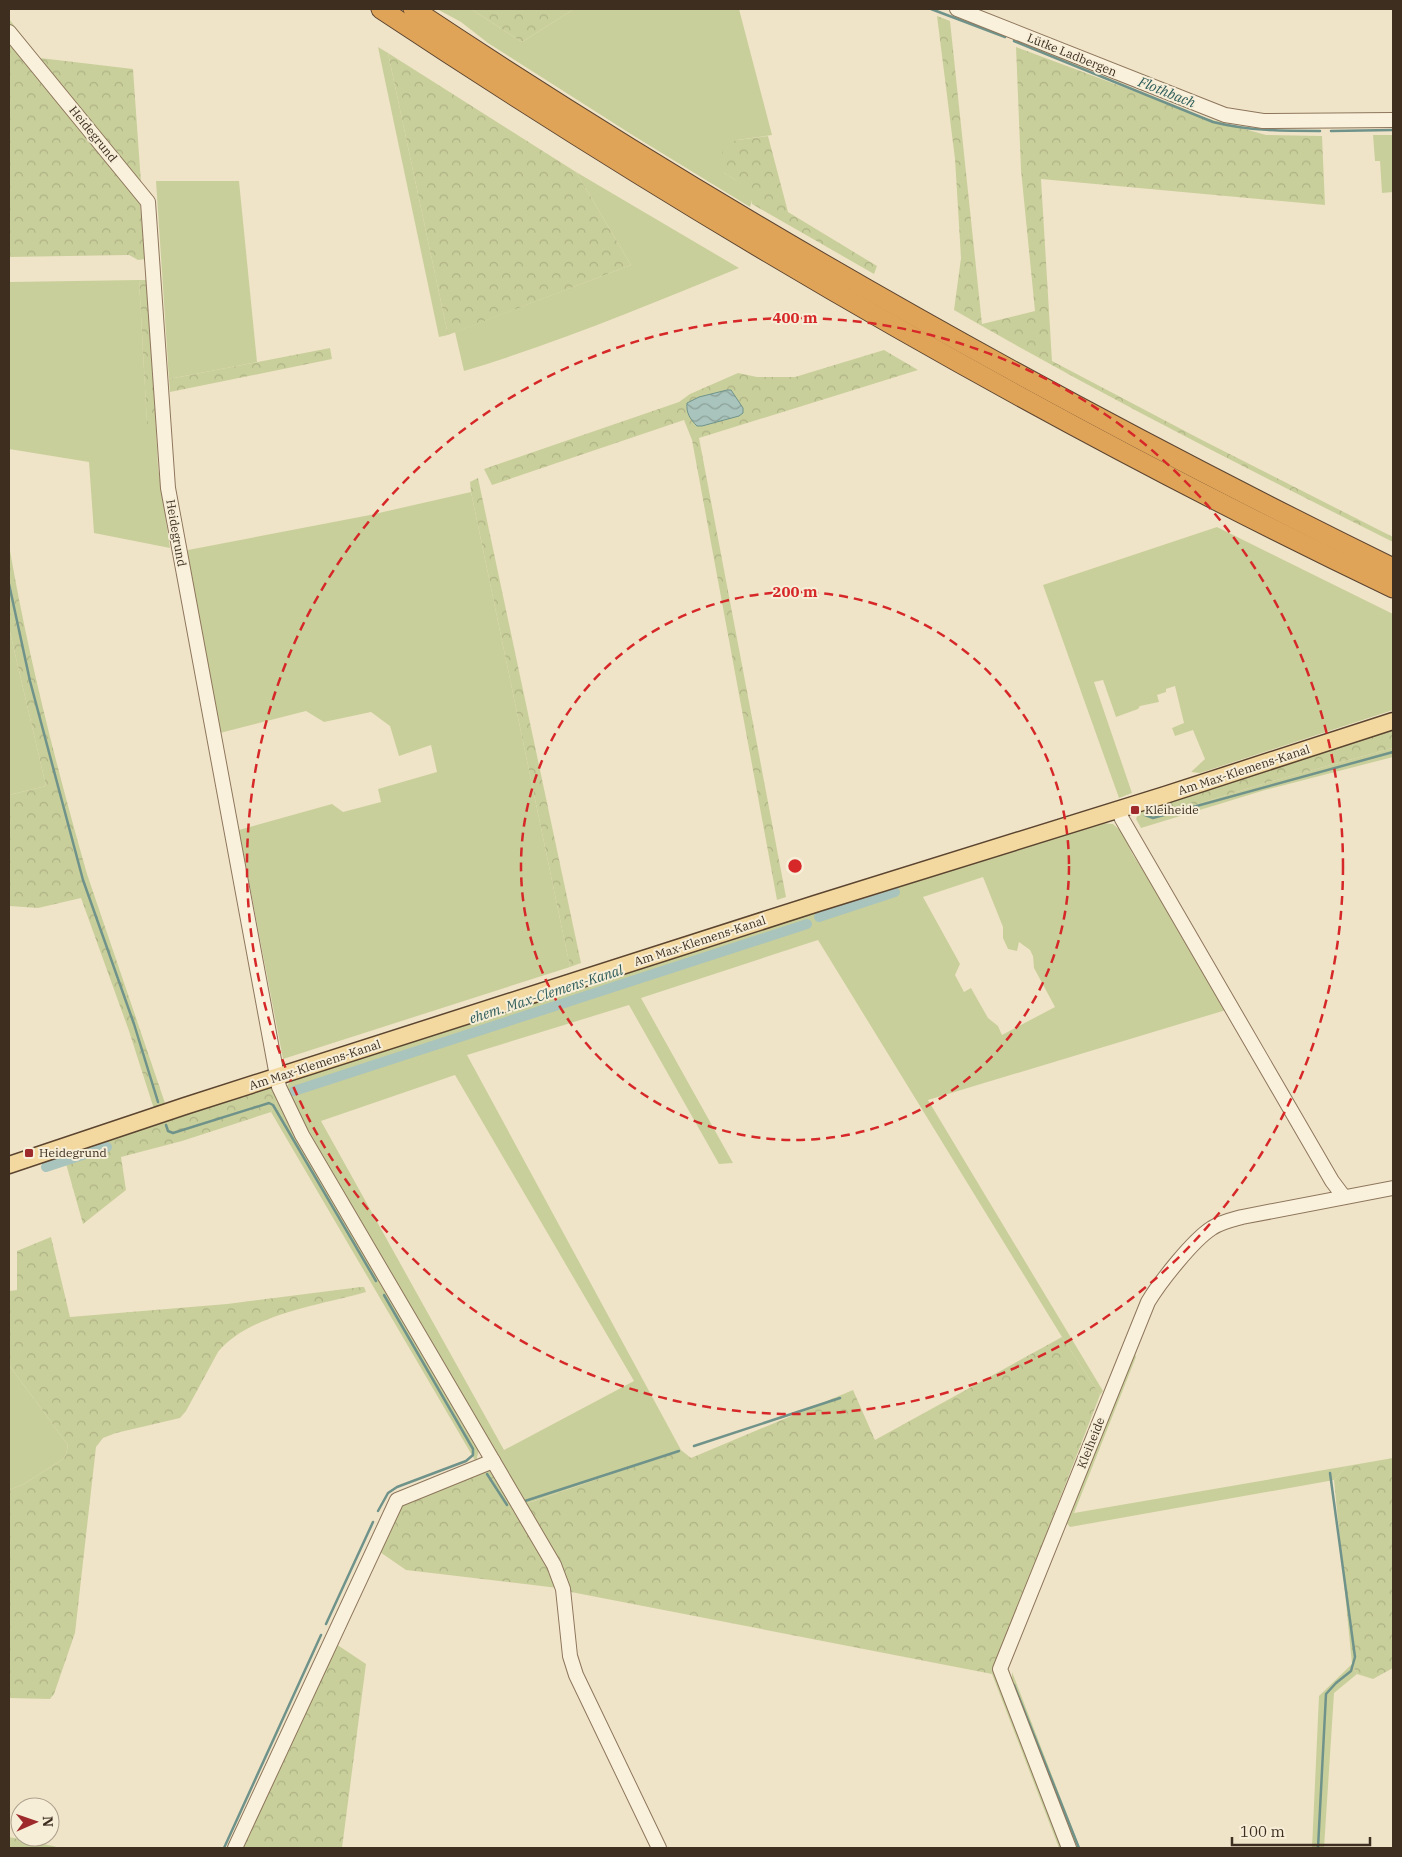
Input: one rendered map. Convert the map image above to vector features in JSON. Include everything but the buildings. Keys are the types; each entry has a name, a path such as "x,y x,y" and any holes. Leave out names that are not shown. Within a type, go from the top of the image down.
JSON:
{"highway":[{"path":"381,9 596,148 852,302 1121,451 1393,588"},
{"path":"413,9 645,158 869,292 1121,430 1287,516 1393,568"}],"main road":[{"name":"Am Max-Klemens-Kanal","path":"9,1165 44,1152 818,903 1119,810 1393,721"}],"street":[{"name":"Lütke Ladbergen","path":"957,9 1225,115 1263,121 1393,120"},
{"name":"Heidegrund","path":"9,32 148,202 168,488 276,1077 302,1135 554,1564 563,1589 570,1656 576,1675 659,1848"},
{"path":"1119,810 1122,819 1268,1071 1332,1181 1344,1197"},
{"name":"Kleiheide","path":"1070,1848 1000,1669 1148,1302 1156,1289 1198,1240 1218,1225 1242,1217 1393,1188"},
{"path":"234,1848 397,1500 493,1462"}],"green space":[{"path":"437,9 471,9 522,42 574,9 739,9 772,135 737,140 724,173 739,182 748,191 751,195 750,207 634,136 488,43 461,22"},
{"path":"471,9 574,9 522,42"},
{"path":"937,16 950,21 982,324 1035,311 1021,170 1016,47 1206,118 1266,135 1322,136 1325,205 1041,179 1052,361 1393,537 1393,542 1172,429 954,310 961,258 955,159"},
{"path":"9,19 40,58 133,69 141,183 140,206 146,259 138,260 129,255 9,257"},
{"path":"378,47 388,53 448,335 439,337"},
{"path":"388,53 576,172 631,265 448,335"},
{"path":"1373,135 1393,135 1393,192 1382,193 1380,161 1375,161"},
{"path":"768,136 788,212 877,266 874,274 752,204 746,189 724,173 722,146 737,140"},
{"path":"576,172 739,268 568,336 464,371 455,332 631,265"},
{"path":"156,181 239,181 257,362 169,379"},
{"path":"139,280 147,423 156,428 158,467 170,548 94,533 89,462 9,449 9,282"},
{"path":"139,280 147,280 156,428 147,424"},
{"path":"330,348 332,359 170,392 169,379"},
{"path":"884,350 918,370 699,438 786,897 777,900 692,440 684,420 492,485 484,469 679,402 690,394 738,373 757,377 795,377"},
{"path":"478,478 581,963 570,967 471,492 470,482"},
{"path":"471,492 570,967 283,1059 239,830 332,804 343,812 381,802 378,789 437,772 431,745 399,756 390,726 371,712 324,722 306,711 220,733 188,564 188,550 370,515"},
{"path":"1217,527 1393,614 1393,710 1200,773 1191,772 1205,759 1193,730 1175,736 1172,728 1184,723 1175,686 1157,695 1159,702 1140,706 1138,709 1116,717 1103,680 1094,682 1132,793 1119,798 1043,585"},
{"path":"9,545 34,669 87,874 166,1106 154,1109 129,1031 81,898 38,908 9,906 9,795 46,786 9,628"},
{"path":"9,628 46,786 9,795"},
{"path":"1393,729 1393,748 1269,782 1181,809 1160,803"},
{"path":"1393,748 1393,757 1265,790 1141,828 1136,819 1140,810 1160,803 1181,809 1269,782"},
{"path":"1101,823 1113,824 1122,832 1133,855 1226,1010 928,1100 1103,1391 1100,1395 1062,1337 818,940 641,998 733,1163 719,1164 629,1005 467,1055 681,1450 525,1504 303,1121 286,1087 292,1079 859,897","holes":["983,877 1003,927 1003,938 1008,949 1017,951 1019,942 1030,950 1033,956 1034,968 1055,1007 1002,1035 998,1026 988,1018 971,988 964,992 955,975 960,964 923,897","455,1075 634,1381 504,1450 321,1121"]},
{"path":"270,1087 273,1088 277,1101 271,1112 182,1141 121,1157 126,1190 83,1224 63,1153"},
{"path":"277,1101 479,1449 476,1462 271,1112"},
{"path":"51,1237 70,1317 227,1304 361,1287 364,1287 366,1292 287,1313 248,1328 231,1339 218,1352 186,1411 180,1418 116,1433 103,1438 96,1447 75,1633 54,1694 50,1699 9,1698 9,1490 24,1484 63,1459 68,1445 9,1365 9,1291 17,1290 17,1251"},
{"path":"1062,1337 1100,1395 992,1674 558,1588 406,1570 377,1550 402,1505 491,1469 514,1508 681,1450 691,1458 853,1390 875,1440"},
{"path":"1133,1349 1136,1357 1074,1513 1347,1466 1334,1480 1070,1527 1065,1521"},
{"path":"9,1365 68,1445 63,1459 24,1484 9,1490"},
{"path":"1393,1458 1393,1668 1373,1679 1357,1674 1352,1664 1334,1480 1347,1466"},
{"path":"333,1642 366,1664 342,1848 239,1848"},
{"path":"995,1664 1066,1848 1059,1848 992,1674"},
{"path":"1352,1664 1357,1674 1334,1693 1324,1848 1312,1848 1319,1696"},
{"path":"1012,1672 1080,1848 1076,1848 1012,1682"},
{"path":"9,1837 10,1847 60,1848 9,1848"}],"water":[{"path":"731,390 743,408 743,413 739,416 697,426 689,416 687,403 699,397"}],"waterway":[{"name":"Flothbach","path":"931,9 1005,37"},
{"name":"Flothbach","path":"1014,41 1213,122 1253,129 1320,131"},
{"name":"Flothbach","path":"1331,131 1393,130"},
{"path":"9,584 30,681 83,880 134,1024 158,1102"},
{"path":"1145,815 1153,818 1393,752"},
{"name":"ehem. Max-Clemens-Kanal","path":"819,917 895,892"},
{"name":"ehem. Max-Clemens-Kanal","path":"294,1091 807,924"},
{"path":"166,1125 168,1131 173,1133 269,1103 273,1105 376,1281"},
{"name":"ehem. Max-Clemens-Kanal","path":"46,1167 107,1147"},
{"path":"378,1511 388,1493 397,1487 466,1461 473,1455 473,1449 384,1295"},
{"path":"694,1446 840,1398"},
{"path":"525,1501 679,1451"},
{"path":"1318,1848 1326,1694 1351,1671 1355,1657 1330,1473"},
{"path":"487,1474 507,1505"},
{"path":"326,1624 373,1522"},
{"path":"224,1848 321,1635"},
{"path":"1014,1685 1079,1848"}],"place":[{"name":"Kleiheide","path":"1135,810"},
{"name":"Heidegrund","path":"29,1153"}]}
